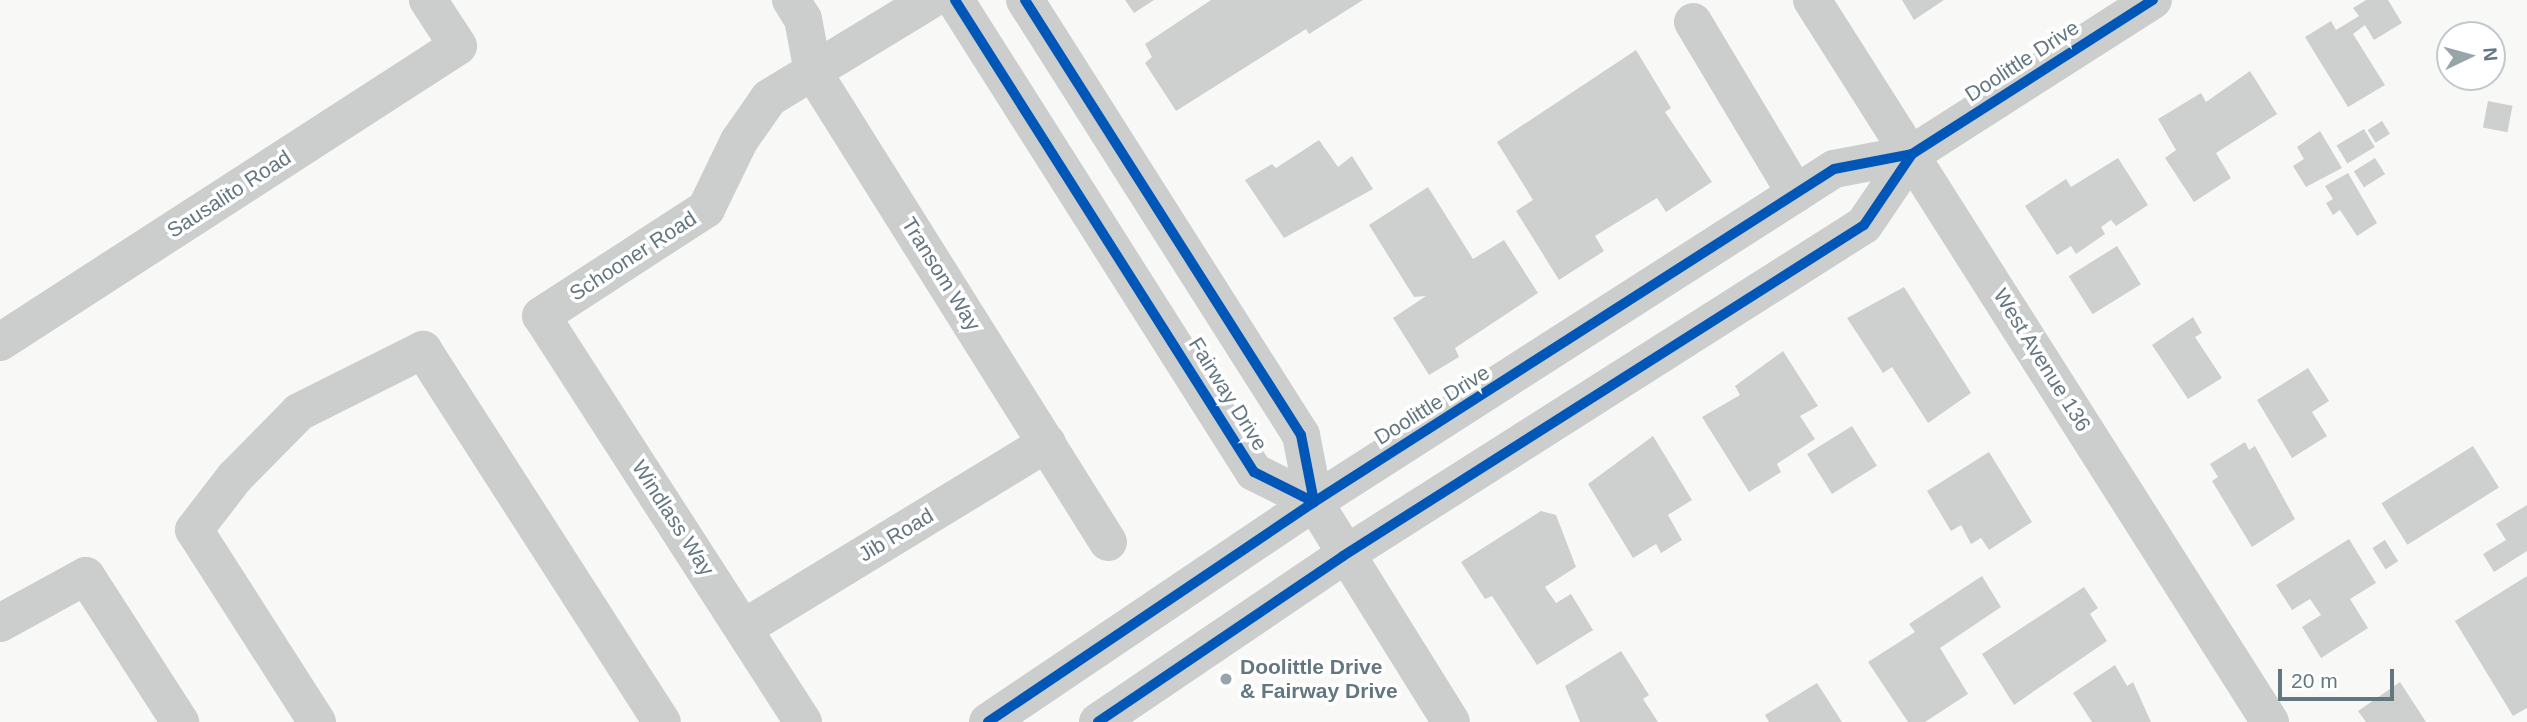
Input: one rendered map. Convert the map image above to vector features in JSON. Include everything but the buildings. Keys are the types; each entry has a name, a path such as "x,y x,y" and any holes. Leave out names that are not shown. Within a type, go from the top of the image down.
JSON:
{"street":[{"name":"Sausalito Road","path":"0,342 458,46 428,0"},
{"name":"Transom Way","path":"791,0 803,19 813,72 1108,542"},
{"name":"Schooner Road","path":"541,316 706,209 739,141 769,98 930,0"},
{"name":"Fairway Drive","path":"955,0 1254,472 1314,502"},
{"name":"Fairway Drive","path":"1025,0 1301,435 1314,502 1343,556 1451,722"},
{"name":"West Avenue 136","path":"1812,0 2270,722"},
{"name":"Doolittle Drive","path":"988,722 1314,502 1834,169 1912,154 2153,0"},
{"path":"1693,22 1796,194"},
{"name":"Doolittle Drive","path":"1098,722 1343,556 1864,225 1912,154"},
{"name":"Windlass Way","path":"541,316 803,722"},
{"path":"317,722 194,530 235,477 299,412 423,349 662,722"},
{"name":"Jib Road","path":"744,628 1047,443"},
{"path":"0,623 86,576 180,722"}],"cycle path":[{"path":"955,0 1254,472 1314,502"},
{"path":"1025,0 1301,435 1314,502"},
{"path":"988,722 1314,502 1834,169 1912,154 2153,0"},
{"path":"1098,722 1343,556 1864,225 1912,154"}],"place":[{"name":"Doolittle Drive & Fairway Drive","path":"1226,679"}]}
